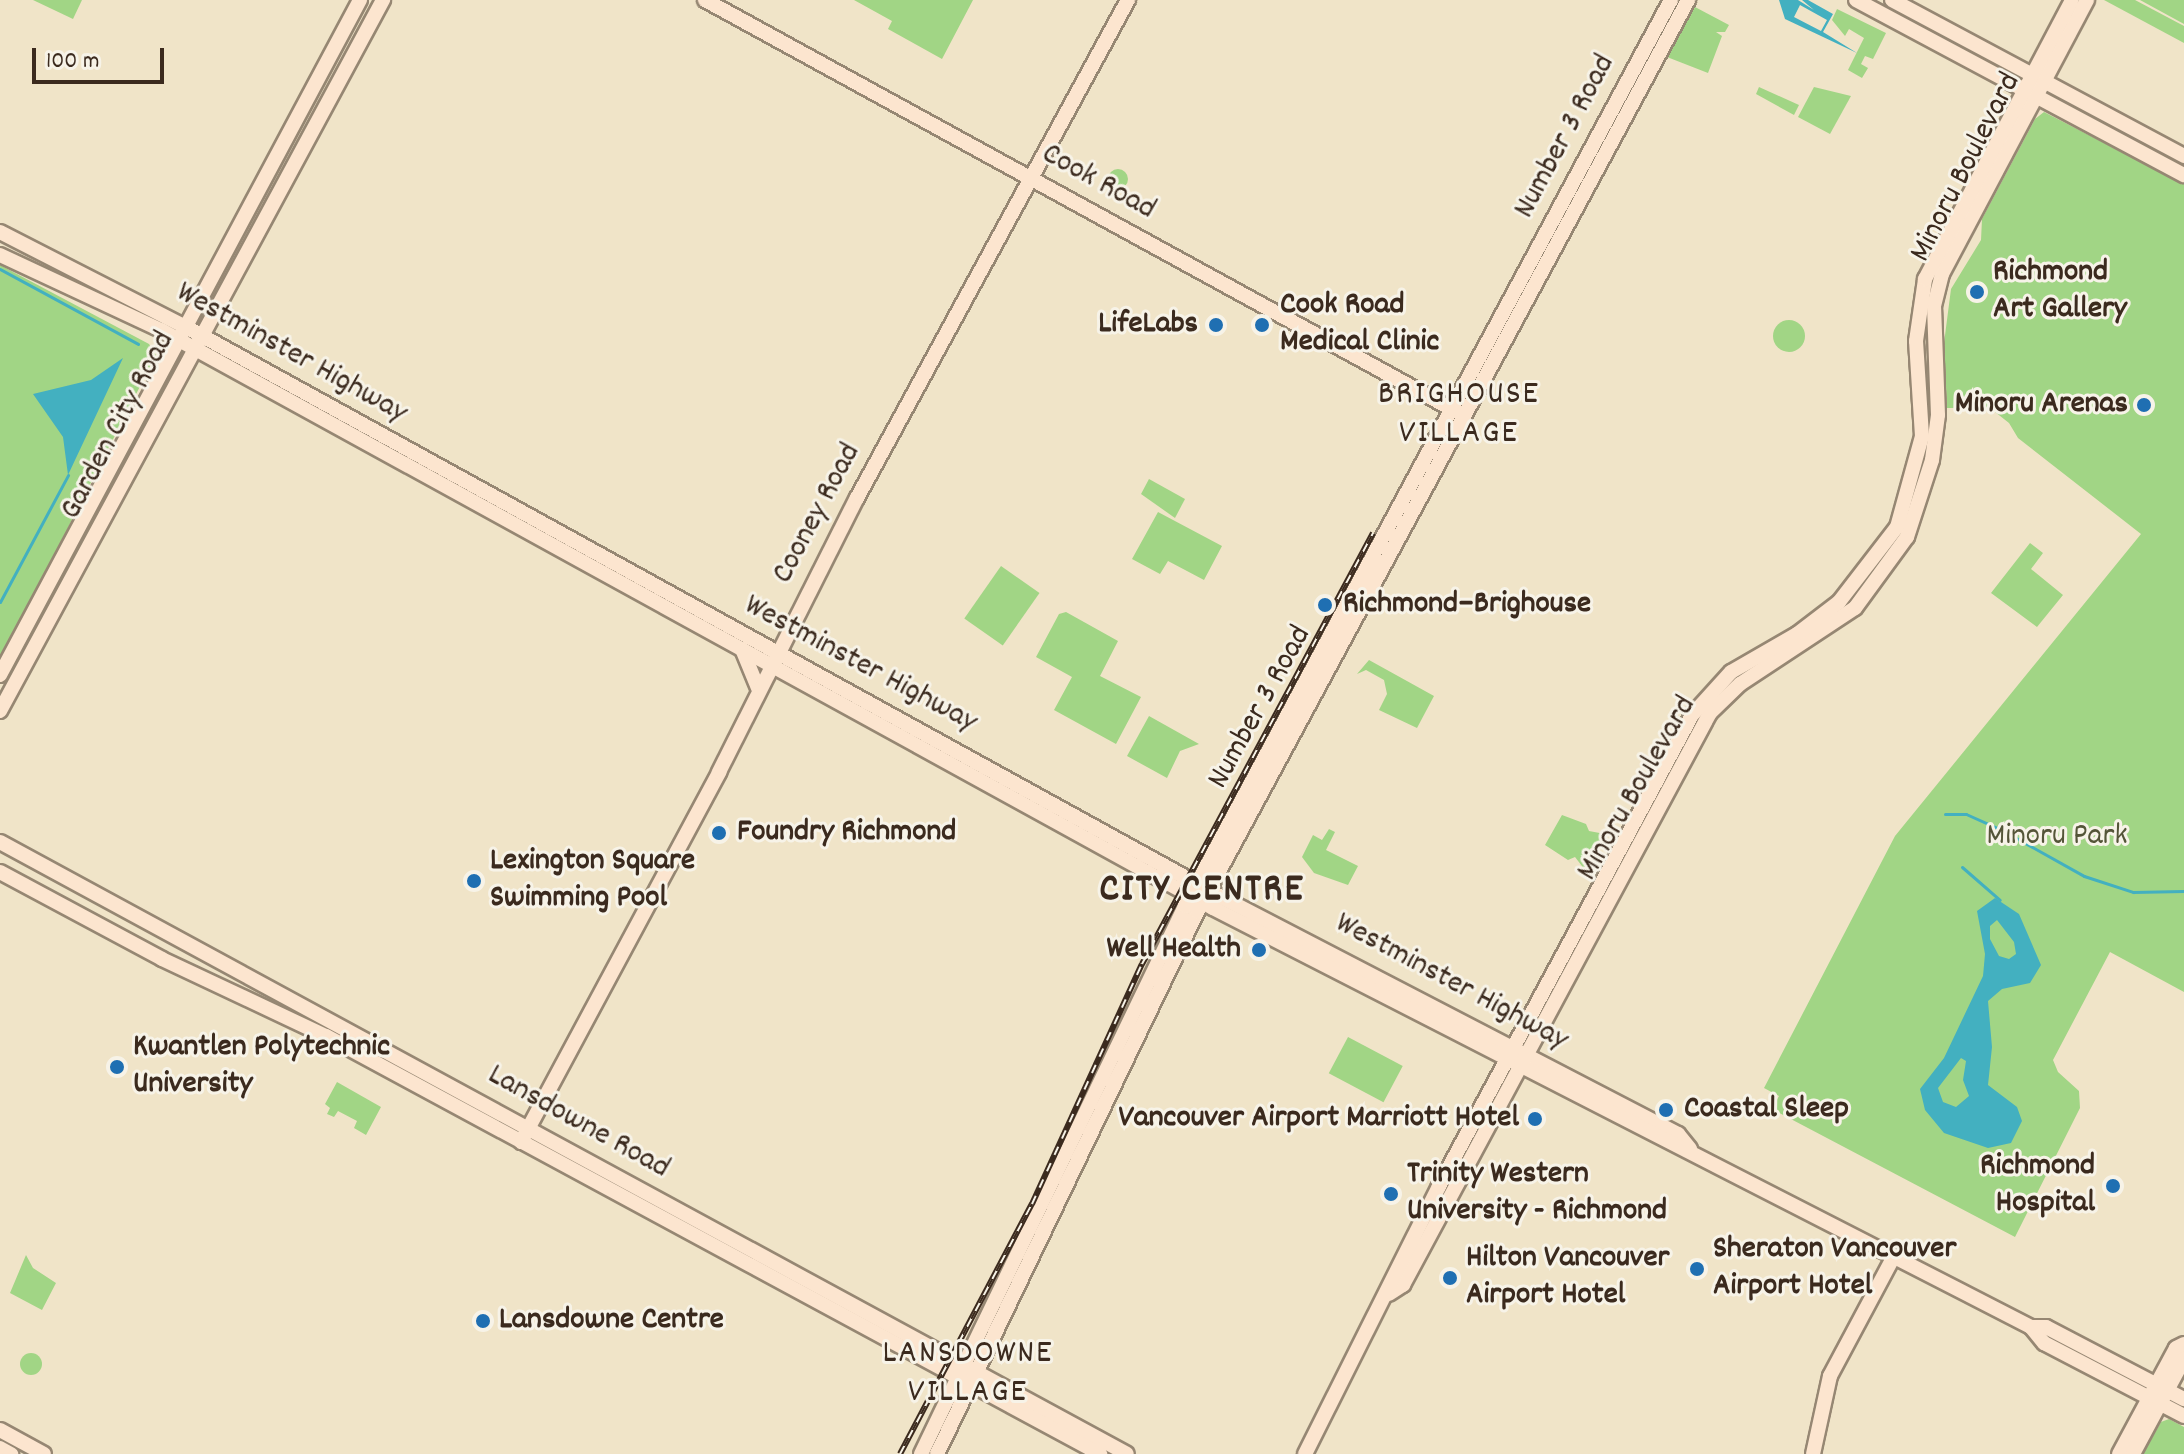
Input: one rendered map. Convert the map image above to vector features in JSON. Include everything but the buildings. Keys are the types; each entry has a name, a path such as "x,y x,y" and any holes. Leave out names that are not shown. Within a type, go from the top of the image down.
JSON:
{"main road":[{"name":"Garden City Road","path":"0,711 360,0"},
{"name":"Garden City Road","path":"0,675 189,337 383,0"},
{"name":"Cook Road","path":"705,0 1458,412"},
{"name":"Cooney Road","path":"521,1142 719,772 773,659 1029,177 1128,0"},
{"name":"Number 3 Road","path":"921,1454 959,1371 1200,893 1458,412 1671,0"},
{"name":"Number 3 Road","path":"1458,412 1688,0"},
{"path":"1856,0 2184,175"},
{"path":"1892,0 2184,156"},
{"name":"Minoru Boulevard","path":"1305,1454 1389,1294 1403,1285 1692,715 1731,672 1839,602 1876,560 1897,527 1922,436 1916,341 1925,279 2031,92 2072,0"},
{"name":"Minoru Boulevard","path":"2038,78 2087,0"},
{"name":"Westminster Highway","path":"0,232 1200,893 1516,1058 1664,1143 1690,1149 2031,1327 2046,1327 2158,1394 2184,1416"},
{"name":"Westminster Highway","path":"0,255 189,337 742,649 773,659"},
{"path":"742,649 758,688"},
{"name":"Lansdowne Road","path":"0,842 529,1128 959,1371"},
{"name":"Lansdowne Road","path":"0,872 959,1371 1127,1454"},
{"name":"Number 3 Road","path":"937,1454 975,1379 1200,893"},
{"name":"Westminster Highway","path":"1516,1058 1678,1134 1690,1149"},
{"path":"1813,1454 1830,1376 1894,1256"},
{"path":"2133,1454 2176,1348 2184,1344"},
{"path":"2119,1454 2184,1359"},
{"name":"Lansdowne Road","path":"975,1379 1100,1454"},
{"name":"Westminster Highway","path":"2158,1394 2184,1399"},
{"path":"0,1430 44,1454"},
{"path":"0,1448 11,1454"}],"green space":[{"path":"33,0 82,0 73,19"},
{"path":"854,0 973,0 942,59 888,29 892,21"},
{"path":"2104,0 2135,0 2184,26 2184,43"},
{"path":"2140,0 2184,0 2184,24"},
{"path":"1695,7 1729,25 1725,32 1716,32 1722,36 1708,73 1667,57"},
{"path":"1837,9 1886,33 1873,59 1865,56 1861,64 1868,68 1862,78 1848,70 1864,38 1849,29 1845,36 1832,20"},
{"path":"1759,87 1799,105 1794,115 1756,94"},
{"path":"1814,87 1851,96 1830,134 1798,117"},
{"name":"Minoru Park","path":"2044,112 2184,184 2184,992 2110,952 2053,1060 2058,1072 2079,1091 2080,1108 2015,1237 1772,1109 1779,1096 1764,1088 1895,836 2141,534 2018,438 2009,423 1990,408 1947,408 1944,343 1951,289 1981,240 1982,219 2035,119"},
{"path":"1118,169 1125,172 1128,179 1125,186 1118,189 1111,186 1108,179 1111,172"},
{"path":"0,265 149,344 156,355 0,661"},
{"path":"1789,320 1800,325 1805,336 1800,347 1789,352 1778,347 1773,336 1778,325"},
{"path":"1149,479 1185,499 1175,518 1141,494"},
{"path":"1158,512 1222,546 1204,580 1168,561 1160,574 1132,559"},
{"path":"2030,543 2043,553 2031,569 2063,595 2037,627 1991,593"},
{"path":"1001,566 1040,593 1003,645 964,618"},
{"path":"1066,612 1118,641 1100,676 1141,697 1116,744 1054,710 1072,677 1036,657 1059,614"},
{"path":"1369,660 1434,696 1417,728 1379,710 1387,694 1384,680 1366,670 1357,674"},
{"path":"1149,716 1199,744 1180,751 1167,778 1127,756"},
{"path":"1562,815 1586,824 1589,831 1605,834 1585,870 1575,857 1568,860 1545,845"},
{"path":"1329,829 1335,832 1326,850 1358,866 1348,885 1314,873 1302,857 1313,835 1322,840"},
{"path":"1348,1037 1403,1066 1383,1102 1329,1073"},
{"path":"337,1082 381,1107 366,1135 354,1128 357,1121 338,1111 334,1117 327,1114 330,1108 325,1104"},
{"path":"26,1255 33,1268 56,1283 42,1310 10,1293"},
{"path":"31,1353 39,1356 42,1364 39,1372 31,1375 23,1372 20,1364 23,1356"},
{"path":"2169,1419 2184,1427 2184,1454 2143,1454 2161,1422"}],"water":[{"path":"1779,0 1798,0 1814,10 1802,0 1808,0 1833,14 1823,32 1857,53 1785,19","holes":["1800,5 1827,20 1821,31 1794,17"]},
{"path":"123,358 68,475 63,437 33,394 91,380"},
{"path":"1995,898 2019,914 2041,965 2030,983 2002,989 1988,1001 1992,1047 1988,1085 2017,1107 2022,1121 2011,1143 1988,1148 1944,1133 1925,1110 1920,1089 1944,1058 1983,976 1985,954 1977,911","holes":["1997,920 2014,942 2016,954 2009,959 1999,956 1990,939 1990,926","1961,1058 1966,1061 1963,1080 1969,1096 1956,1107 1943,1102 1938,1088"]}],"waterway":[{"path":"0,269 138,344"},
{"path":"0,602 68,475"},
{"path":"1945,814 1966,814 2000,829 2084,876 2133,892 2184,891"},
{"path":"1962,867 2000,900"}],"railway":[{"path":"900,1454 1032,1204 1142,964 1373,533"}],"place":[{"name":"Richmond Art Gallery","path":"1977,292"},
{"name":"LifeLabs","path":"1216,325"},
{"name":"Cook Road Medical Clinic","path":"1262,325"},
{"name":"Minoru Arenas","path":"2144,405"},
{"name":"Richmond–Brighouse","path":"1325,605"},
{"name":"Foundry Richmond","path":"719,833"},
{"name":"Lexington Square Swimming Pool","path":"474,881"},
{"name":"Well Health","path":"1259,950"},
{"name":"Kwantlen Polytechnic University","path":"117,1067"},
{"name":"Coastal Sleep","path":"1666,1110"},
{"name":"Vancouver Airport Marriott Hotel","path":"1535,1119"},
{"name":"Richmond Hospital","path":"2113,1186"},
{"name":"Trinity Western University - Richmond","path":"1391,1194"},
{"name":"Sheraton Vancouver Airport Hotel","path":"1697,1269"},
{"name":"Hilton Vancouver Airport Hotel","path":"1450,1278"},
{"name":"Lansdowne Centre","path":"483,1321"}],"district":[{"name":"BRIGHOUSE VILLAGE","path":"1459,414"},
{"name":"CITY CENTRE","path":"1202,892"},
{"name":"LANSDOWNE VILLAGE","path":"968,1374"}]}
